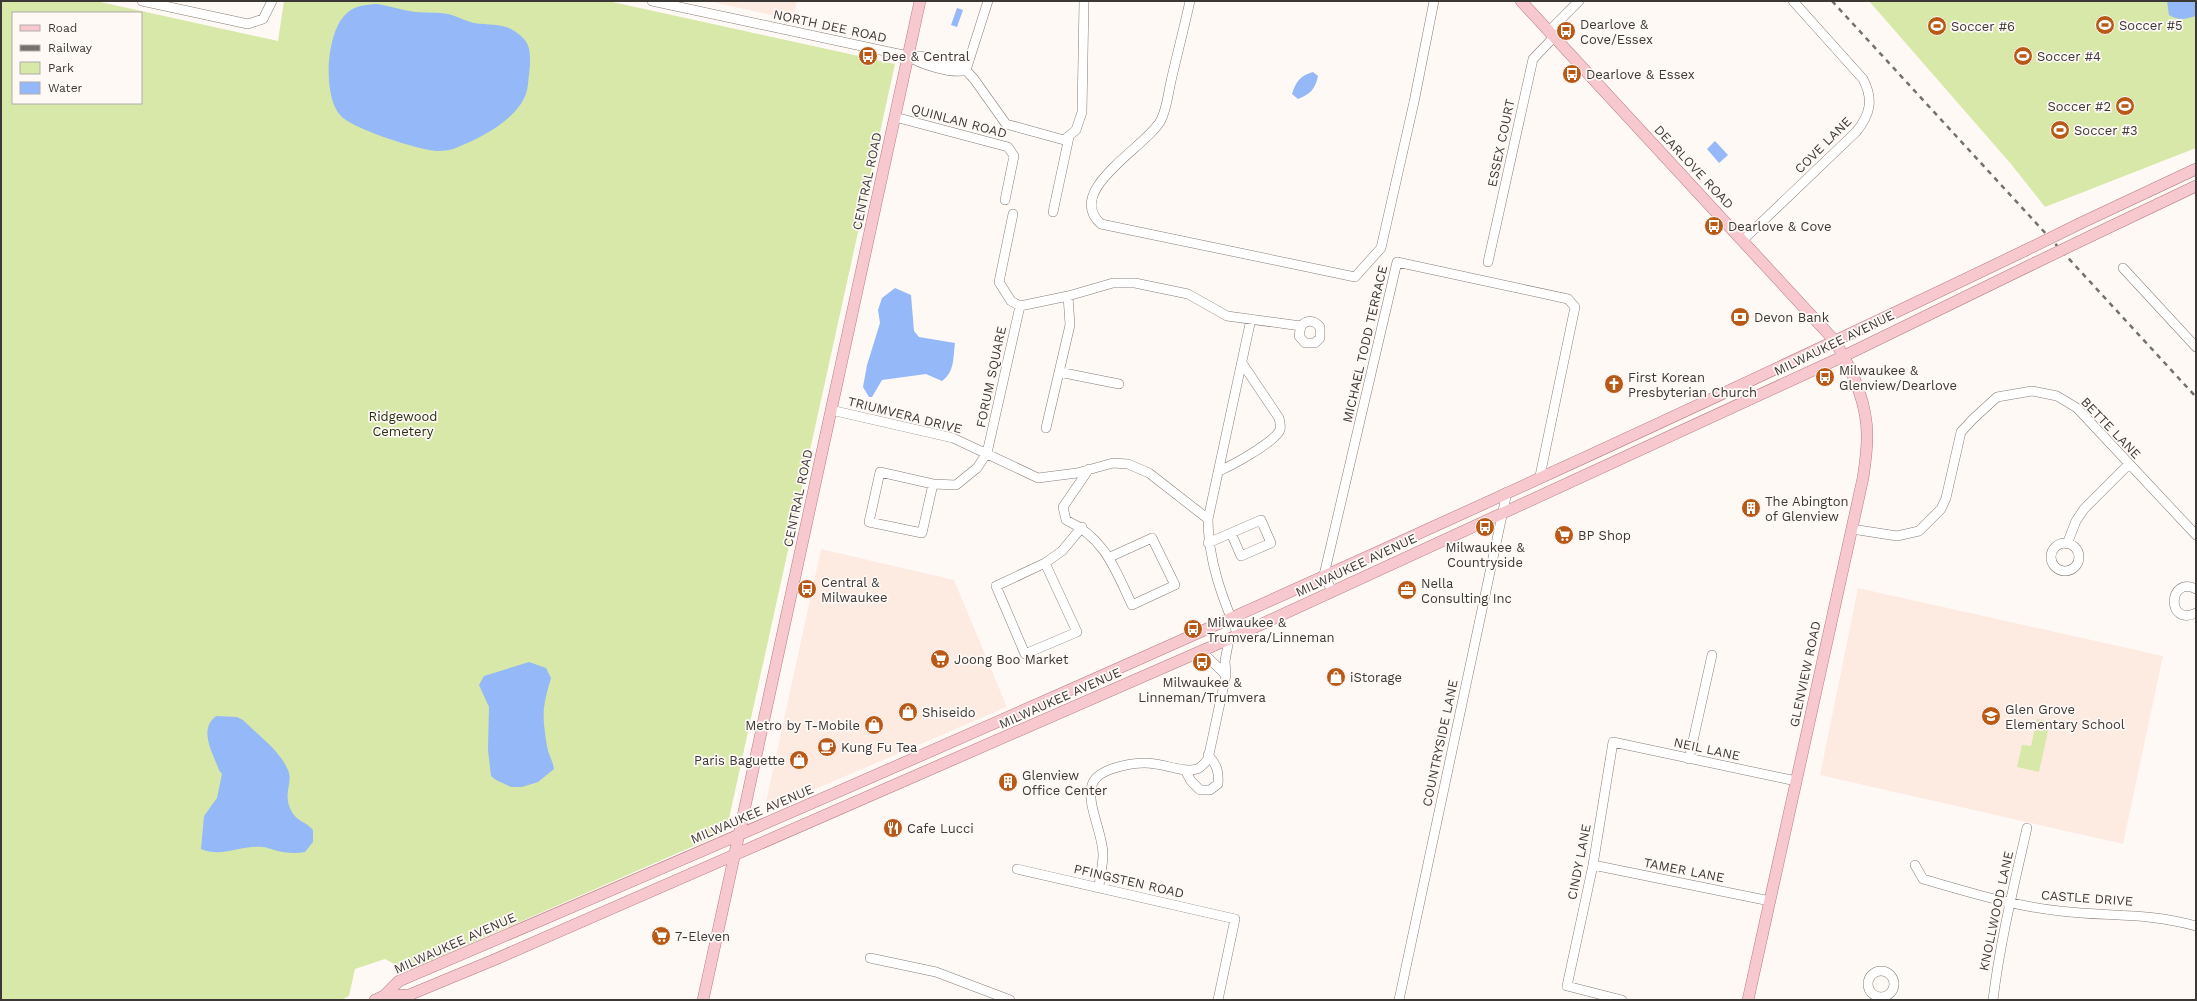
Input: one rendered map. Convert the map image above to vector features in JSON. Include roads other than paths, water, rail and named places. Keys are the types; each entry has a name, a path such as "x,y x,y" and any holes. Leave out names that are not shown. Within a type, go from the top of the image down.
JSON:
{"main road":[{"name":"CENTRAL ROAD","path":"703,1000 920,1"},
{"name":"DEARLOVE ROAD","path":"1521,1 1834,340 1844,356"},
{"name":"MILWAUKEE AVENUE","path":"380,998 399,981 740,834 1231,618 1867,326 2196,169"},
{"name":"MILWAUKEE AVENUE","path":"380,998 409,995 735,856 1233,637 1844,356 2196,186"},
{"name":"GLENVIEW ROAD","path":"1748,1000 1863,478 1867,438 1864,408 1844,356"},
{"path":"881,792 892,781 941,760 946,754 946,744"}],"street":[{"path":"142,1 248,24 263,19 271,6 272,1"},
{"name":"NORTH DEE ROAD","path":"652,1 908,56 927,57 961,65 966,70"},
{"path":"988,1 966,70 1006,124 1067,138"},
{"path":"1053,212 1067,138 1076,130 1082,112 1084,1"},
{"path":"1190,1 1160,121 1104,177 1094,193 1091,207 1094,218 1101,224 1355,277 1381,248 1414,102 1434,1"},
{"path":"1552,34 1579,1"},
{"name":"COVE LANE","path":"1743,240 1856,132 1868,115 1870,107 1869,94 1863,79 1793,1"},
{"name":"ESSEX COURT","path":"1488,262 1533,58 1552,34"},
{"name":"QUINLAN ROAD","path":"895,117 1008,147 1014,156 1005,200"},
{"path":"1013,214 1000,282 1011,301 1020,306 1068,296 1113,283 1135,283 1188,294 1227,316 1300,326"},
{"name":"MICHAEL TODD TERRACE","path":"1324,575 1397,262 1568,300 1575,307 1540,476"},
{"path":"2123,268 2196,346"},
{"path":"1046,428 1070,325 1068,296"},
{"name":"FORUM SQUARE","path":"988,453 1020,306"},
{"path":"1099,887 1103,853 1091,796 1092,785 1097,776 1113,768 1142,763 1185,770 1196,769 1203,765 1208,755 1226,675 1224,661 1233,637 1231,618 1216,577 1208,543 1208,519 1251,319"},
{"path":"1219,471 1235,464 1260,447 1278,433 1281,426 1279,418 1242,363"},
{"path":"1059,372 1119,384"},
{"name":"BETTE LANE","path":"1852,529 1896,536 1919,530 1941,509 1944,503 1961,432 1997,397 2032,391 2056,396 2077,408 2128,465 2196,535"},
{"name":"TRIUMVERA DRIVE","path":"832,410 953,438 988,453 1038,478 1113,463 1128,464 1149,473 1208,519"},
{"path":"933,484 922,533 869,522 880,472 933,484 956,485 977,468 988,453"},
{"path":"2067,544 2076,521 2084,509 2128,465"},
{"path":"1089,469 1063,507 1066,520 1082,527 1097,541 1110,557 1132,605 1175,585 1152,538 1110,557"},
{"name":"COUNTRYSIDE LANE","path":"1399,1000 1507,492"},
{"path":"1208,543 1231,533 1261,520 1271,543 1241,556 1231,533"},
{"path":"1045,563 1077,632 1025,654 996,586 1045,563 1062,551 1082,527"},
{"path":"1324,575 1332,591"},
{"path":"2196,589 2191,587 2182,588 2176,594 2174,603 2177,611 2181,614 2191,615 2196,613"},
{"path":"1201,651 1226,675"},
{"path":"1689,759 1712,655"},
{"name":"NEIL LANE","path":"1613,742 1796,781"},
{"name":"CINDY LANE","path":"1613,742 1592,865 1567,986 1622,1000"},
{"path":"1185,770 1191,781 1200,790 1210,790 1218,784 1219,774 1217,764 1208,755"},
{"name":"KNOLLWOOD LANE","path":"1993,1000 1996,969 2009,903 2027,828"},
{"name":"TAMER LANE","path":"1592,865 1770,901"},
{"name":"CASTLE DRIVE","path":"1914,865 1922,879 2009,903 2060,911 2164,918 2196,926"},
{"name":"PFINGSTEN ROAD","path":"1017,869 1235,919 1218,1000"},
{"path":"870,958 936,972 1010,1000"}],"water":[{"path":"2167,1 2196,1 2196,16 2182,19 2169,15"},
{"path":"377,4 415,12 448,14 474,23 507,27 518,34 527,44 530,55 528,84 520,106 512,115 491,131 456,148 442,151 428,150 402,143 372,133 348,121 341,116 335,107 331,95 329,65 334,35 339,23 349,11 360,6"},
{"path":"957,8 963,10 957,27 951,25"},
{"path":"1313,72 1318,76 1314,88 1309,93 1298,99 1292,94 1295,86 1302,77"},
{"path":"1715,141 1728,155 1719,163 1707,149"},
{"path":"895,288 911,295 914,331 919,337 955,343 953,364 949,373 942,381 926,374 882,380 872,397 869,397 863,387 867,365 880,323 878,310 882,298"},
{"path":"529,662 546,668 551,678 544,705 544,719 545,735 554,769 538,782 522,787 511,787 491,776 488,750 489,707 479,685 484,676"},
{"path":"216,716 237,717 243,720 280,756 288,770 290,780 288,802 290,808 296,817 313,830 313,842 305,852 297,853 278,851 265,847 254,847 224,852 201,849 204,816 217,798 222,774 208,742 207,735 208,728"}],"railway":[{"path":"1832,1 2196,397"}],"place":[{"name":"Soccer #5","path":"2105,25"},
{"name":"Soccer #6","path":"1937,26"},
{"name":"Dearlove & Cove/Essex","path":"1566,31"},
{"name":"Dee & Central","path":"868,56"},
{"name":"Soccer #4","path":"2023,56"},
{"name":"Dearlove & Essex","path":"1572,74"},
{"name":"Soccer #2","path":"2125,106"},
{"name":"Soccer #3","path":"2060,130"},
{"name":"Dearlove & Cove","path":"1714,226"},
{"name":"Devon Bank","path":"1740,317"},
{"name":"Milwaukee & Glenview/Dearlove","path":"1825,377"},
{"name":"First Korean Presbyterian Church","path":"1614,384"},
{"name":"The Abington of Glenview","path":"1751,508"},
{"name":"Milwaukee & Countryside","path":"1485,527"},
{"name":"BP Shop","path":"1564,535"},
{"name":"Central & Milwaukee","path":"807,589"},
{"name":"Nella Consulting Inc","path":"1407,590"},
{"name":"Milwaukee & Trumvera/Linneman","path":"1193,629"},
{"name":"Joong Boo Market","path":"940,659"},
{"name":"Milwaukee & Linneman/Trumvera","path":"1202,662"},
{"name":"iStorage","path":"1336,677"},
{"name":"Shiseido","path":"908,712"},
{"name":"Glen Grove Elementary School","path":"1991,716"},
{"name":"Metro by T-Mobile","path":"874,725"},
{"name":"Kung Fu Tea","path":"827,747"},
{"name":"Paris Baguette","path":"799,760"},
{"name":"Glenview Office Center","path":"1008,782"},
{"name":"Cafe Lucci","path":"893,828"},
{"name":"7-Eleven","path":"661,936"}],"park label":[{"name":"Ridgewood Cemetery","path":"403,424"}]}
